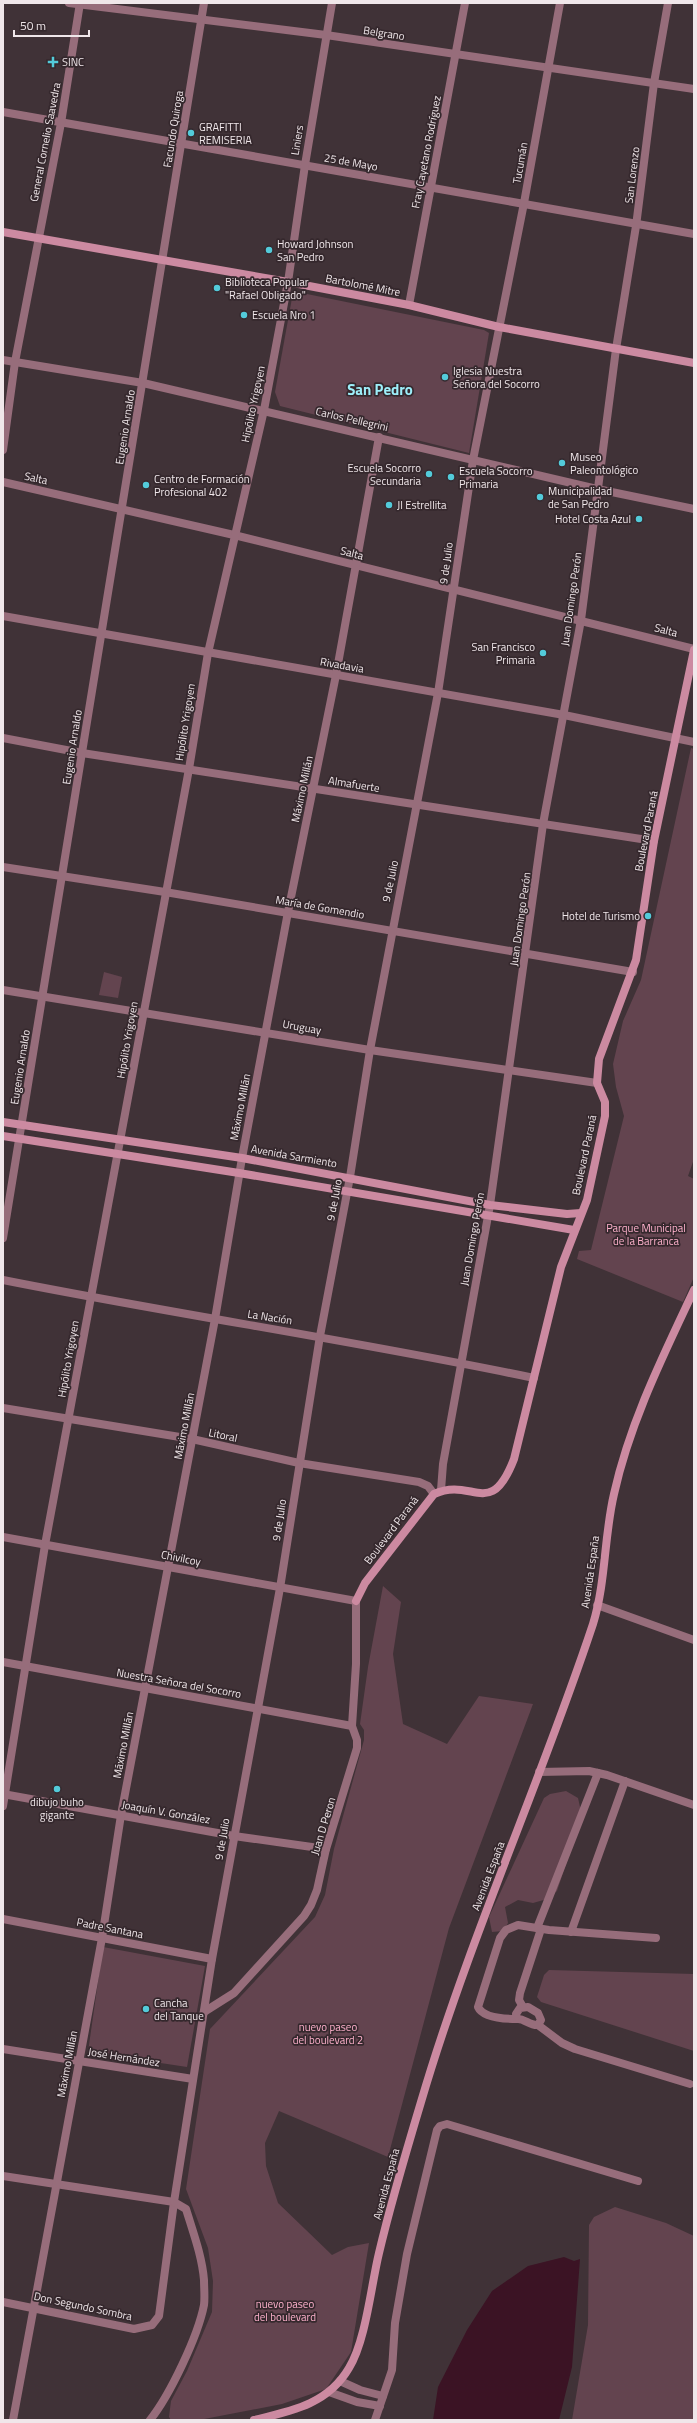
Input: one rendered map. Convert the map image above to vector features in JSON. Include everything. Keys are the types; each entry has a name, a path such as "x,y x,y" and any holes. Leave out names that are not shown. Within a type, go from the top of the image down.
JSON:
{"main road":[{"name":"Bartolomé Mitre","path":"3,232 38,236 288,282 409,305 499,327 694,362"},
{"name":"Boulevard Paraná","path":"356,1601 365,1583 438,1492 490,1492 497,1490 504,1482 514,1460 561,1267 574,1230 587,1200 605,1116 605,1102 597,1083 596,1072 602,1047 633,972 654,841 694,649"},
{"name":"Avenida Sarmiento","path":"3,1122 242,1158 350,1177 490,1205 567,1214 581,1213"},
{"path":"3,1136 239,1173 574,1230"},
{"name":"Avenida España","path":"254,2420 305,2406 329,2392 350,2368 359,2346 380,2251 422,2099 477,1934 539,1772 597,1605 613,1498 619,1471 651,1383 694,1290"}],"street":[{"name":"Belgrano","path":"69,3 326,35 549,69 694,89"},
{"name":"Facundo Quiroga","path":"164,260 204,3"},
{"name":"Liniers","path":"288,282 304,165 332,3"},
{"name":"Fray Cayetano Rodríguez","path":"409,305 465,3"},
{"name":"Tucumán","path":"499,327 524,203 560,3"},
{"name":"San Lorenzo","path":"616,349 636,226 654,83 668,3"},
{"name":"General Cornelio Saavedra","path":"3,450 15,362 38,236 61,123 80,4"},
{"name":"25 de Mayo","path":"3,112 431,188 524,203 636,226 694,234"},
{"name":"Eugenio Arnaldo","path":"3,1238 164,260"},
{"name":"Hipólito Yrigoyen","path":"3,1806 45,1545 189,769 208,653 264,410 288,282"},
{"name":"9 de Julio","path":"193,2079 212,1958 280,1588 320,1336 350,1177 391,930 438,693 473,460 499,327"},
{"name":"Juan Domingo Perón","path":"438,1492 490,1205 527,953 543,824 581,620 616,349"},
{"name":"Carlos Pellegrini","path":"3,360 143,383 264,410 597,489 694,509"},
{"name":"Máximo Millán","path":"13,2420 35,2308 78,2060 102,1938 121,1815 215,1320 239,1173 288,912 336,675 379,437"},
{"name":"Salta","path":"3,482 122,508 356,566 454,588 694,649"},
{"name":"Rivadavia","path":"3,616 564,715 694,742"},
{"name":"Almafuerte","path":"3,738 82,753 654,841"},
{"name":"María de Gomendio","path":"3,866 288,912 633,972"},
{"name":"Uruguay","path":"3,990 266,1031 370,1050 597,1083"},
{"name":"La Nación","path":"3,1280 90,1298 215,1320 320,1336 534,1378"},
{"name":"Litoral","path":"3,1408 192,1440 299,1463 419,1482 438,1492"},
{"name":"Chivilcoy","path":"3,1537 356,1601"},
{"name":"Juan D Peron","path":"204,2012 234,1993 304,1916 317,1890 326,1850 356,1748 357,1740 352,1726 356,1664 356,1601"},
{"path":"597,1605 694,1640"},
{"name":"Nuestra Señora del Socorro","path":"3,1662 352,1726"},
{"path":"539,1772 598,1773 694,1805"},
{"path":"538,2025 541,2020 538,2013 523,2007 519,2000 520,1993 539,1928 598,1773"},
{"path":"571,1932 625,1781"},
{"name":"Joaquín V. González","path":"4,1794 234,1836 326,1850"},
{"name":"Padre Santana","path":"3,1919 212,1958"},
{"path":"656,1938 571,1932 518,1924 506,1930 500,1938 478,2002 478,2007 482,2013 508,2020 517,2018 529,2024 538,2025 562,2043 575,2049 690,2084"},
{"path":"517,2018 516,2014 523,2007"},
{"name":"José Hernández","path":"3,2049 193,2079"},
{"name":"Don Segundo Sombra","path":"3,2302 134,2328 152,2325 159,2316 174,2202 193,2079"},
{"path":"375,2420 392,2370 395,2323 408,2254 437,2130 440,2126 447,2124 638,2181"},
{"path":"3,2176 55,2186 174,2202 186,2209 201,2264 204,2304 188,2349 160,2408 150,2420"},
{"path":"340,2381 360,2390 383,2396"},
{"path":"329,2392 380,2406"},
{"path":"158,2420 160,2408"}],"green space":[{"path":"302,293 484,330 489,333 469,453 280,406 275,392 292,298"},
{"name":"Parque Municipal de la Barranca","path":"691,748 694,749 694,1159 688,1176 694,1179 694,1277 683,1302 577,1259 579,1251 591,1250 624,1116 616,1087 613,1064 623,1021 641,980"},
{"path":"104,972 122,977 118,998 99,995"},
{"name":"nuevo paseo del boulevard 2","path":"383,1586 401,1602 393,1654 403,1724 447,1744 479,1696 533,1704 449,1928 388,2157 279,2111 265,2143 266,2166 278,2203 332,2255 348,2247 369,2243 351,2352 326,2389 282,2404 199,2420 171,2420 169,2417 171,2401 187,2371 212,2312 213,2281 208,2248 186,2189 210,2029 315,1917 325,1895 334,1849 364,1740 364,1730 360,1724 368,1667"},
{"path":"566,1791 578,1798 582,1816 557,1891 547,1899 533,1903 518,1900 505,1907 508,1923 503,1931 492,1932 489,1917 544,1798 550,1794"},
{"name":"Cancha del Tanque","path":"103,1947 205,1966 187,2067 88,2052"},
{"path":"549,1970 694,1974 694,2051 541,2002 537,1997 544,1975"},
{"path":"615,2207 666,2223 694,2236 694,2420 572,2420 588,2325 589,2225 594,2217"}],"shaded area":[{"path":"564,2257 574,2261 580,2259 572,2367 559,2420 433,2420 438,2387 467,2330 492,2291 528,2266"}],"place":[{"name":"SINC","path":"53,62"},
{"name":"GRAFITTI REMISERIA","path":"191,133"},
{"name":"Howard Johnson San Pedro","path":"269,250"},
{"name":"Biblioteca Popular \"Rafael Obligado\"","path":"217,288"},
{"name":"Escuela Nro 1","path":"244,315"},
{"name":"Iglesia Nuestra Señora del Socorro","path":"445,377"},
{"name":"Museo Paleontológico","path":"562,463"},
{"name":"Escuela Socorro Secundaria","path":"429,474"},
{"name":"Escuela Socorro Primaria","path":"451,477"},
{"name":"Centro de Formación Profesional 402","path":"146,485"},
{"name":"Municipalidad de San Pedro","path":"540,497"},
{"name":"JI Estrellita","path":"389,505"},
{"name":"Hotel Costa Azul","path":"639,519"},
{"name":"San Francisco Primaria","path":"543,653"},
{"name":"Hotel de Turismo","path":"648,916"},
{"name":"dibujo buho gigante","path":"57,1789"},
{"name":"Cancha del Tanque","path":"146,2009"}],"district":[{"name":"San Pedro","path":"380,389"}],"park label":[{"name":"nuevo paseo del boulevard","path":"285,2310"}]}
